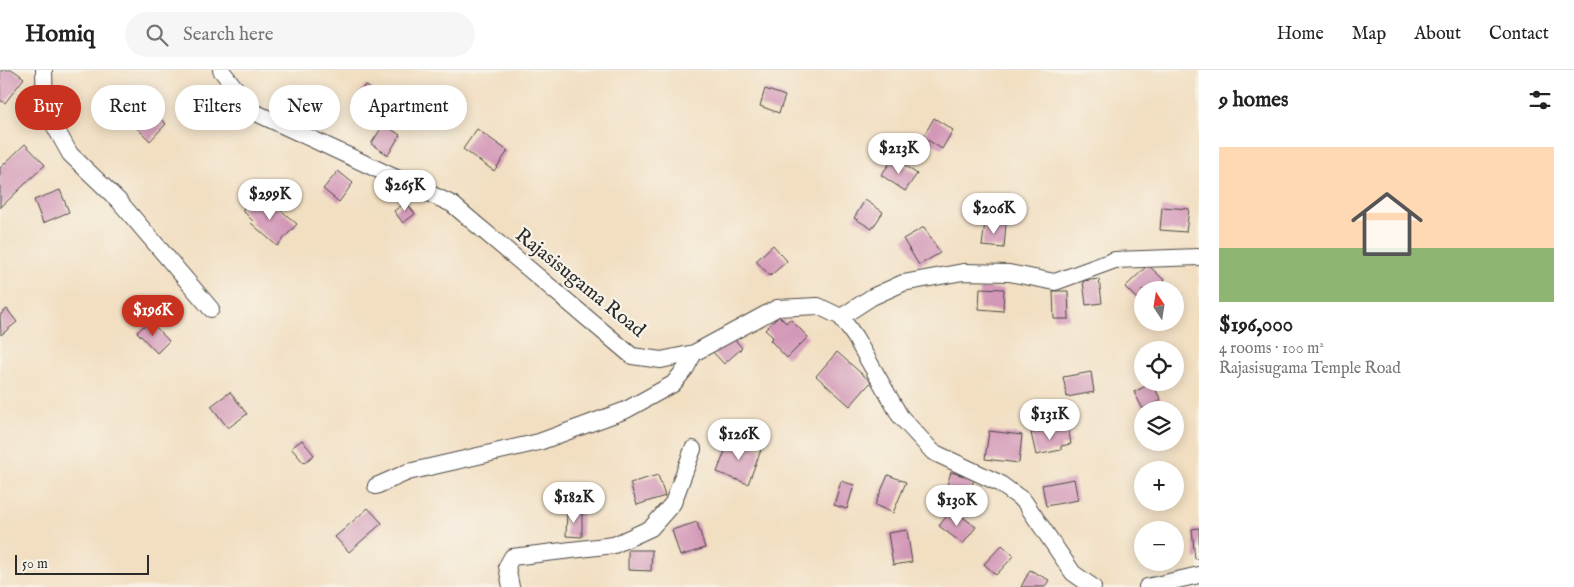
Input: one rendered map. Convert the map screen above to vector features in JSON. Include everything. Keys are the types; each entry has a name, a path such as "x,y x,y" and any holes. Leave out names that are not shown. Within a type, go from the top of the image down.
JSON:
{"street":[{"path":"44,70 45,109 70,154 119,200 211,309"},
{"name":"Rajasisugama Road","path":"221,70 254,112 452,204 632,356 661,360 694,353 778,308 818,306 841,317 855,337 900,416 933,452 999,483 1024,501 1073,573 1093,587"},
{"path":"841,317 872,297 903,283 963,272 1009,273 1056,282 1115,260 1199,257"},
{"path":"376,486 408,472 539,442 626,410 673,384 686,368 694,353"},
{"path":"512,587 507,566 512,558 614,545 650,528 673,504 693,450"},
{"path":"1148,587 1199,575"}],"building":[{"path":"2,70 13,70 24,78 19,85 15,85 15,90 5,103 0,100 0,73"},
{"path":"765,89 785,96 779,113 760,106"},
{"path":"934,118 953,130 942,149 923,137"},
{"path":"477,129 508,151 494,171 463,149"},
{"path":"139,130 160,130 150,141"},
{"path":"380,130 393,130 400,135 388,155 371,144"},
{"path":"25,144 45,165 0,208 0,168"},
{"path":"894,158 917,174 905,191 881,175"},
{"path":"338,171 353,183 339,202 323,189"},
{"path":"60,190 69,212 43,223 34,200"},
{"path":"251,200 262,209 270,201 297,224 277,246 251,223 253,221 242,210"},
{"path":"865,200 883,212 872,229 854,218"},
{"path":"406,202 415,214 403,223 394,211"},
{"path":"1162,207 1189,209 1186,232 1160,230"},
{"path":"985,222 1006,224 1004,248 982,246"},
{"path":"924,227 940,253 919,265 903,239"},
{"path":"773,245 787,261 770,276 756,261"},
{"path":"1148,265 1165,281 1134,281 1134,296 1125,287"},
{"path":"1099,279 1102,303 1086,305 1083,281"},
{"path":"980,288 1004,289 1003,311 979,309"},
{"path":"1053,291 1068,291 1069,319 1054,319"},
{"path":"7,309 17,322 1,335 0,315"},
{"path":"779,316 786,323 790,319 808,337 787,358 770,340 773,337 765,330"},
{"path":"150,321 169,341 157,353 137,332"},
{"path":"731,335 742,348 724,364 712,351"},
{"path":"837,352 871,382 850,406 816,376"},
{"path":"1091,372 1094,392 1067,397 1063,377"},
{"path":"1156,391 1161,400 1139,401 1134,392"},
{"path":"230,392 247,414 228,428 211,406"},
{"path":"1057,428 1057,431 1068,428 1071,444 1061,446 1061,450 1036,455 1031,433"},
{"path":"989,431 1022,435 1019,463 985,459"},
{"path":"730,438 761,450 748,484 717,472"},
{"path":"302,440 314,455 304,463 291,448"},
{"path":"951,472 974,479 967,502 944,495"},
{"path":"658,475 665,496 637,505 630,483"},
{"path":"888,475 906,482 893,513 875,505"},
{"path":"1074,479 1078,500 1046,506 1042,485"},
{"path":"841,481 854,485 847,509 834,505"},
{"path":"368,508 382,523 349,552 335,537"},
{"path":"952,509 976,527 963,544 939,526"},
{"path":"567,511 582,512 582,537 566,536"},
{"path":"697,522 705,548 680,556 672,530"},
{"path":"1199,528 1199,558 1195,559 1192,529"},
{"path":"907,530 912,562 893,565 888,533"},
{"path":"1002,545 1014,556 996,575 984,564"},
{"path":"628,550 652,550 651,571 628,570"},
{"path":"1030,570 1049,580 1045,587 1021,587"}]}
